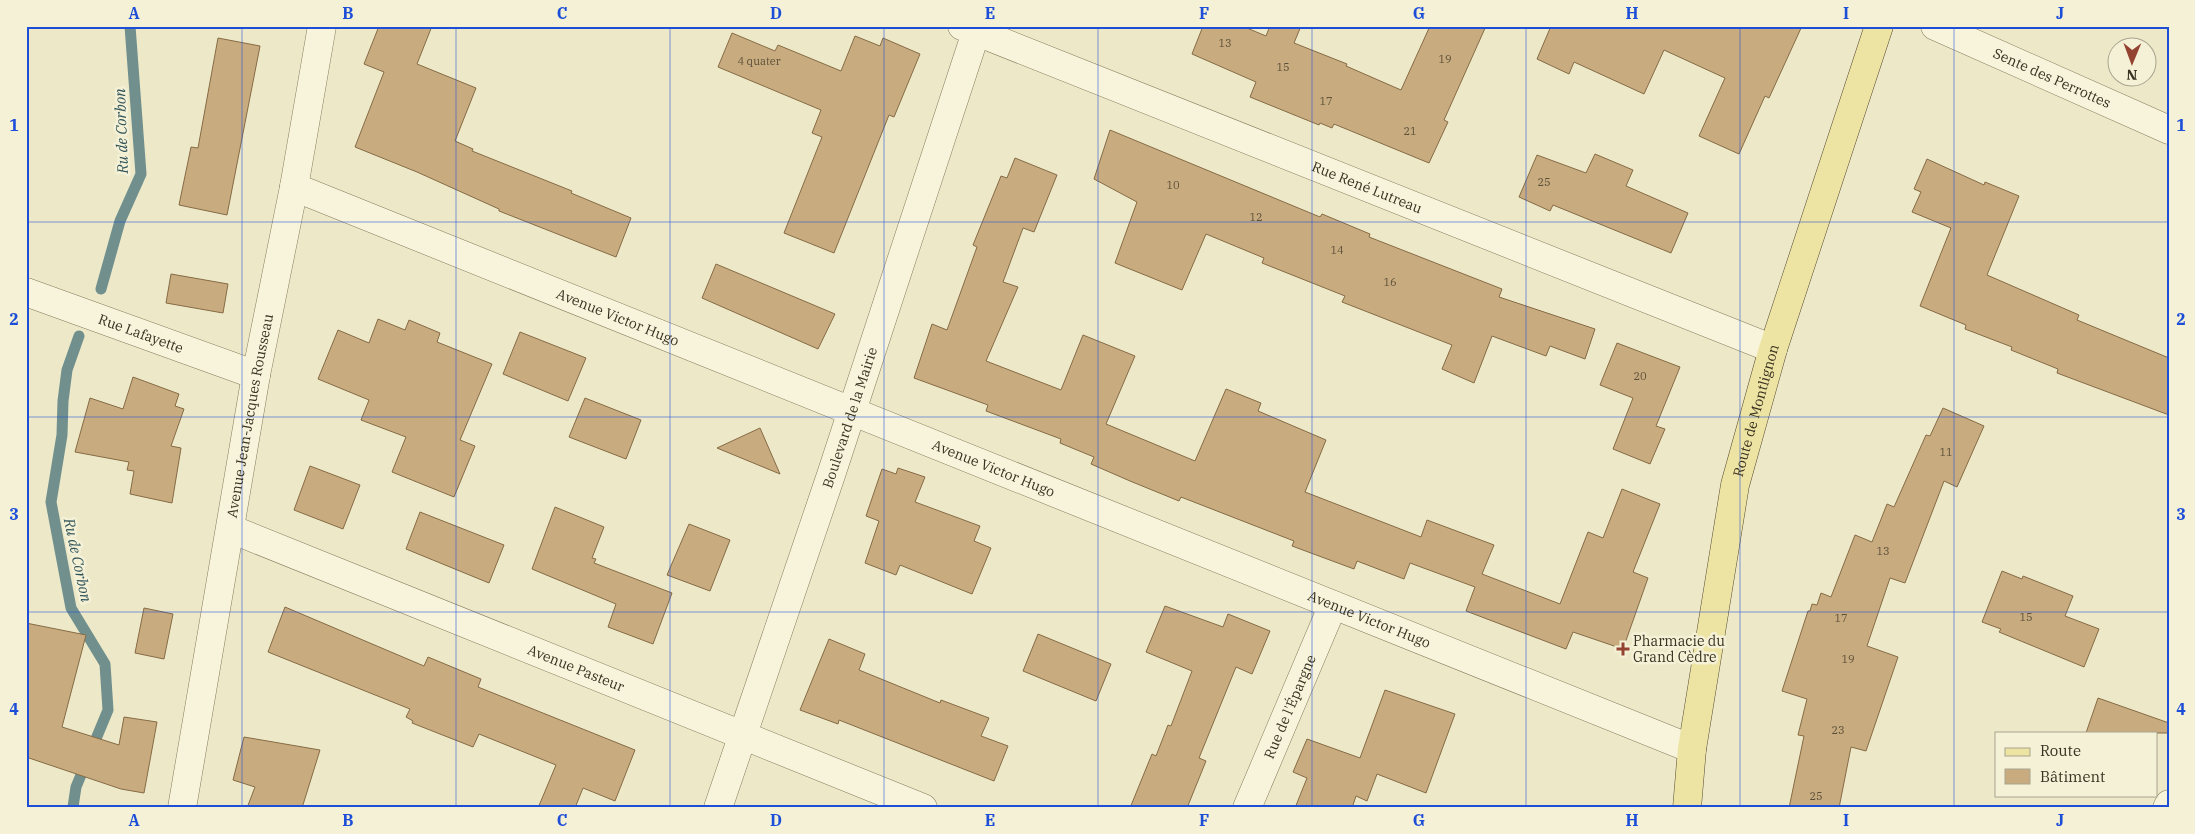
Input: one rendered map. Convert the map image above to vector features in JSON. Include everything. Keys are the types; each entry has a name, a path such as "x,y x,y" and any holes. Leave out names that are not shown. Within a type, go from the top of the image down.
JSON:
{"main road":[{"name":"Route de Montlignon","path":"1687,808 1692,749 1735,485 1773,349 1879,26"}],"street":[{"name":"Avenue Jean-Jacques Rousseau","path":"182,808 256,374 294,186 322,26"},
{"name":"Sente des Perrottes","path":"1935,26 2169,130"},
{"name":"Rue René Lutreau","path":"972,28 1773,349"},
{"name":"Boulevard de la Mairie","path":"718,808 850,411 972,28"},
{"name":"Avenue Victor Hugo","path":"294,186 1692,749"},
{"name":"Rue Lafayette","path":"26,292 256,374"},
{"name":"Avenue Pasteur","path":"230,530 924,808"},
{"name":"Rue de l'Épargne","path":"1247,808 1334,605"},
{"path":"2167,808 2169,804"}],"building":[{"path":"379,26 432,26 417,64 476,88 455,141 473,149 472,151 572,191 571,193 631,218 616,257 499,211 499,209 417,172 355,147 384,72 364,64"},
{"path":"1203,26 1242,26 1266,36 1270,26 1301,26 1294,43 1347,64 1346,66 1401,90 1430,26 1486,26 1444,120 1448,122 1429,163 1334,124 1332,128 1320,123 1319,125 1250,97 1256,82 1192,54"},
{"path":"1551,26 1802,26 1769,98 1765,96 1739,154 1699,136 1725,78 1664,50 1644,94 1574,62 1569,74 1537,59"},
{"path":"732,33 775,51 778,45 841,71 855,36 880,46 883,38 920,54 894,117 889,115 834,253 784,233 822,137 812,133 821,110 718,67"},
{"path":"218,38 260,46 227,215 179,205 191,147 198,148"},
{"path":"1110,130 1320,217 1322,214 1370,234 1369,237 1502,289 1499,297 1595,329 1585,359 1550,346 1546,356 1492,336 1474,383 1442,369 1452,345 1342,302 1345,296 1262,263 1264,258 1206,234 1182,290 1115,263 1137,202 1094,179"},
{"path":"1595,154 1633,170 1626,186 1688,213 1671,253 1553,205 1550,211 1519,197 1537,155 1586,173"},
{"path":"1015,158 1057,175 1034,232 1023,228 1003,282 1018,287 986,361 1061,390 1083,335 1135,356 1106,424 1195,461 1226,389 1261,403 1258,411 1326,440 1305,492 1421,537 1427,520 1494,545 1482,574 1560,604 1588,532 1603,538 1622,489 1660,504 1633,572 1648,578 1623,649 1573,632 1566,649 1466,611 1475,587 1410,563 1404,579 1357,561 1354,569 1292,546 1294,541 1181,497 1179,501 1091,464 1094,457 1060,443 1061,439 986,411 988,405 914,378 932,324 947,330 977,247 973,245 1001,176 1007,178"},
{"path":"1927,159 1984,185 1985,182 2019,196 1987,275 2079,315 2077,320 2169,358 2169,415 2057,373 2058,369 2011,350 2012,347 1965,329 1966,325 1920,306 1951,228 1912,212 1921,192 1914,189"},
{"path":"716,264 835,314 818,349 702,298"},
{"path":"171,274 228,284 223,313 166,303"},
{"path":"378,319 405,330 409,320 440,333 437,342 492,364 460,440 475,446 454,497 392,472 406,437 361,420 369,400 318,379 338,330 369,343"},
{"path":"520,332 586,358 568,401 503,374"},
{"path":"1617,343 1680,367 1656,426 1665,429 1650,464 1613,449 1633,398 1600,385"},
{"path":"133,377 179,394 175,406 184,409 171,446 181,448 172,503 130,494 134,471 127,470 129,462 75,452 90,398 123,409"},
{"path":"585,398 641,420 626,459 569,437"},
{"path":"1943,408 1984,426 1957,487 1944,481 1905,583 1890,578 1867,646 1898,657 1866,751 1851,747 1839,808 1789,808 1804,736 1798,735 1807,699 1782,691 1808,611 1810,611 1812,604 1817,605 1821,593 1831,597 1855,535 1872,542 1887,504 1894,507 1926,435 1930,436"},
{"path":"760,428 780,474 717,448"},
{"path":"310,466 360,485 343,529 294,510"},
{"path":"898,468 925,477 915,502 980,526 974,541 991,548 972,594 900,565 896,575 865,563 879,521 866,516 882,469 896,474"},
{"path":"555,507 604,527 592,558 596,559 594,563 672,593 653,644 608,627 616,604 532,569"},
{"path":"420,512 504,545 489,583 406,549"},
{"path":"689,524 730,540 710,591 667,575"},
{"path":"2002,571 2022,579 2023,576 2073,596 2065,616 2099,629 2084,667 1999,632 2001,629 1982,622"},
{"path":"1165,606 1223,627 1228,614 1270,631 1252,674 1236,667 1199,758 1206,761 1187,808 1130,808 1152,754 1156,756 1168,725 1171,726 1192,671 1146,652"},
{"path":"285,607 424,666 428,657 481,679 478,687 635,750 615,801 583,788 575,808 538,808 556,765 479,734 473,747 412,723 413,721 406,717 410,709 268,652"},
{"path":"144,608 173,614 164,659 135,653"},
{"path":"26,623 86,635 62,727 119,745 124,717 157,722 144,793 121,789 26,757"},
{"path":"1038,634 1111,664 1096,701 1023,671"},
{"path":"829,639 865,654 859,670 940,703 941,700 989,718 981,736 1008,746 994,781 839,720 838,724 800,710"},
{"path":"1385,690 1455,714 1426,793 1377,774 1367,801 1356,796 1352,808 1295,808 1307,778 1293,772 1307,739 1360,758"},
{"path":"2098,698 2169,723 2169,733 2086,732"},
{"path":"244,737 320,750 302,808 247,808 255,787 233,780"}],"waterway":[{"name":"Ru de Corbon","path":"101,289 120,221 141,174 130,26"},
{"name":"Ru de Corbon","path":"73,807 76,787 108,710 105,664 71,608 51,502 62,435 63,401 67,370 79,336"}],"place":[{"name":"Pharmacie du Grand Cèdre","path":"1623,649"}]}
